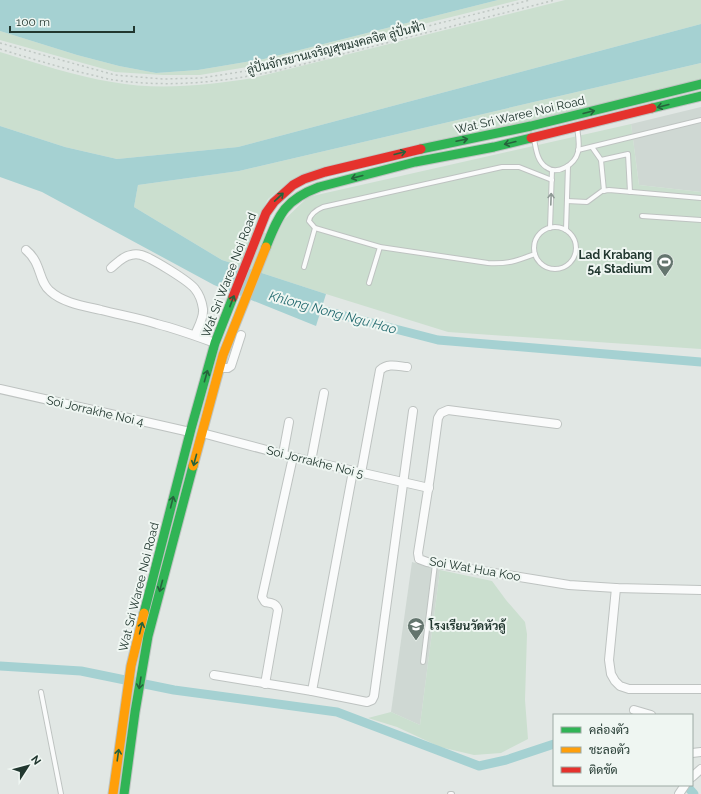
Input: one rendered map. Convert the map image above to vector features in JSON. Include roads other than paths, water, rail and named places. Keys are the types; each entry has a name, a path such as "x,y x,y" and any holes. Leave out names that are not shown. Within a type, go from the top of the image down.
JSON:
{"main road":[{"name":"Wat Sri Waree Noi Road","path":"113,794 131,666 190,432 216,340 266,213 274,202 281,194 293,185 304,179 325,172 412,150 531,126 701,84"},
{"name":"Wat Sri Waree Noi Road","path":"124,794 148,636 202,433 228,340 270,235 284,209 306,192 415,162 494,147 701,96"},
{"path":"190,432 202,433"}],"street":[{"path":"26,250 36,260 45,286 49,291 71,303 216,340"},
{"path":"111,268 123,258 132,255 140,255 149,258 188,282 195,289 200,298 203,309 202,317 195,335"},
{"path":"220,368 228,368 231,366 241,335"},
{"path":"312,692 357,472 380,370 384,366 390,365 407,367"},
{"name":"Soi Jorrakhe Noi 4","path":"0,389 190,432"},
{"path":"311,461 324,393"},
{"name":"Soi Wat Hua Koo","path":"557,424 448,410 445,411 438,418 429,488 418,553 419,559 569,585 616,588 701,590"},
{"path":"214,676 367,702 372,700 374,696 413,411"},
{"path":"283,454 289,422"},
{"name":"Soi Jorrakhe Noi 5","path":"202,433 293,457 429,488"},
{"path":"265,684 278,610 274,604 264,602 262,597 293,457"},
{"path":"616,588 609,660 615,681 620,686 629,689 701,689"},
{"path":"634,710 648,714"},
{"path":"693,776 701,769"}],"lane":[{"path":"578,150 701,120"},
{"path":"534,137 536,152 540,160 546,167 552,170 568,166 576,158 578,150 577,127"},
{"path":"592,147 600,160 604,191"},
{"path":"600,160 628,154 630,192"},
{"path":"566,230 568,166"},
{"path":"535,254 513,262 502,264 380,247 315,228 309,221 309,217 317,209 322,207 502,167 519,167 552,180"},
{"path":"550,228 552,170"},
{"path":"567,201 587,202 597,194 604,191 701,198"},
{"path":"642,216 701,220"},
{"path":"558,227 566,230 573,237 576,245 576,254 571,262 564,267 555,269 546,267 539,262 535,254 534,245 537,237 543,231 550,228 558,227"},
{"path":"304,267 315,228"},
{"path":"368,283 380,247"},
{"path":"423,662 436,563"},
{"path":"41,692 61,794"}],"water":[{"path":"0,0 498,0 264,59 198,70 156,73 119,66 77,55 0,31"},
{"path":"701,24 701,63 239,171 138,185 134,207 222,260 326,294 316,326 214,285 42,192 0,177 0,126 65,147 117,159 238,147"}],"waterway":[{"name":"Khlong Nong Ngu Hao","path":"310,307 438,340 701,362"},
{"path":"0,666 81,671 174,690 337,712 479,766 506,760 553,744"},
{"path":"687,786 694,794"}],"place":[{"name":"Lad Krabang 54 Stadium","path":"665,277"},
{"name":"โรงเรียนวัดหัวคู้","path":"416,641"}]}
